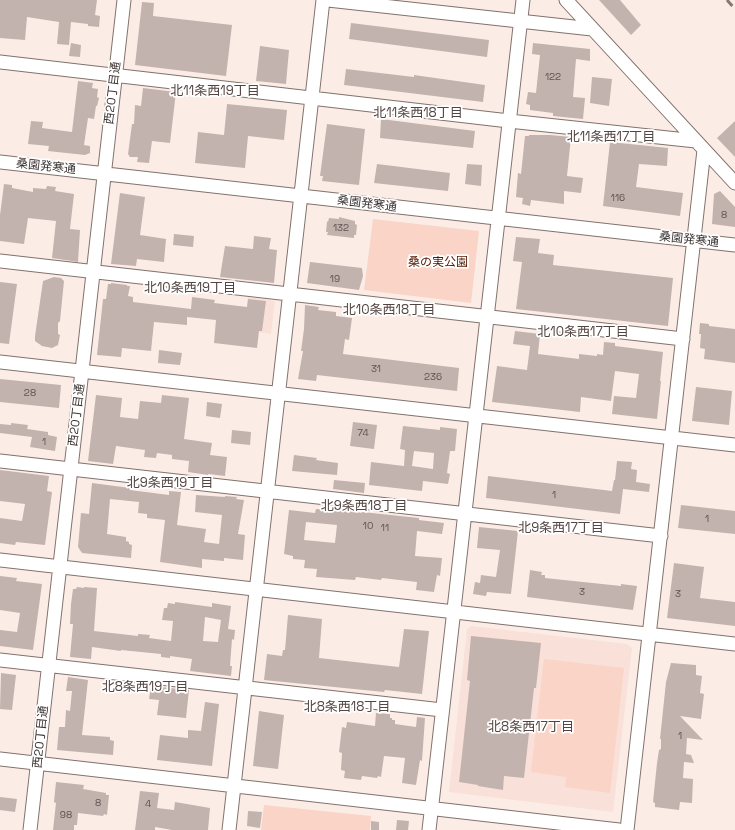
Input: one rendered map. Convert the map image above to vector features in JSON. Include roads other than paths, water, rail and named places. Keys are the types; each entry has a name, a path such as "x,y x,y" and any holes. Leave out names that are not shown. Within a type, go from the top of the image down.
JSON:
{"street":[{"name":"西20丁目通","path":"30,830 124,0"},
{"path":"229,830 323,0"},
{"path":"328,0 592,29"},
{"path":"429,830 523,0"},
{"path":"566,0 735,183"},
{"path":"0,62 509,121 700,146"},
{"path":"627,830 694,241 700,146"},
{"name":"桑園発寒通","path":"0,162 735,245"},
{"path":"0,262 683,339"},
{"path":"0,362 735,444"},
{"path":"0,461 661,536"},
{"path":"0,560 735,644"},
{"path":"0,660 442,710"},
{"path":"0,759 431,808 525,824 619,830"}],"railway":[{"path":"727,0 735,9"}],"district":[{"name":"北11条西19丁目","path":"215,91"},
{"name":"北11条西18丁目","path":"418,113"},
{"name":"北11条西17丁目","path":"611,137"},
{"name":"北10条西19丁目","path":"190,288"},
{"name":"北10条西18丁目","path":"389,310"},
{"name":"北10条西17丁目","path":"583,332"},
{"name":"北9条西19丁目","path":"170,483"},
{"name":"北9条西18丁目","path":"364,506"},
{"name":"北9条西17丁目","path":"561,528"},
{"name":"北8条西19丁目","path":"145,687"},
{"name":"北8条西18丁目","path":"347,707"},
{"name":"北8条西17丁目","path":"531,727"}],"park label":[{"name":"桑の実公園","path":"438,263"}]}
